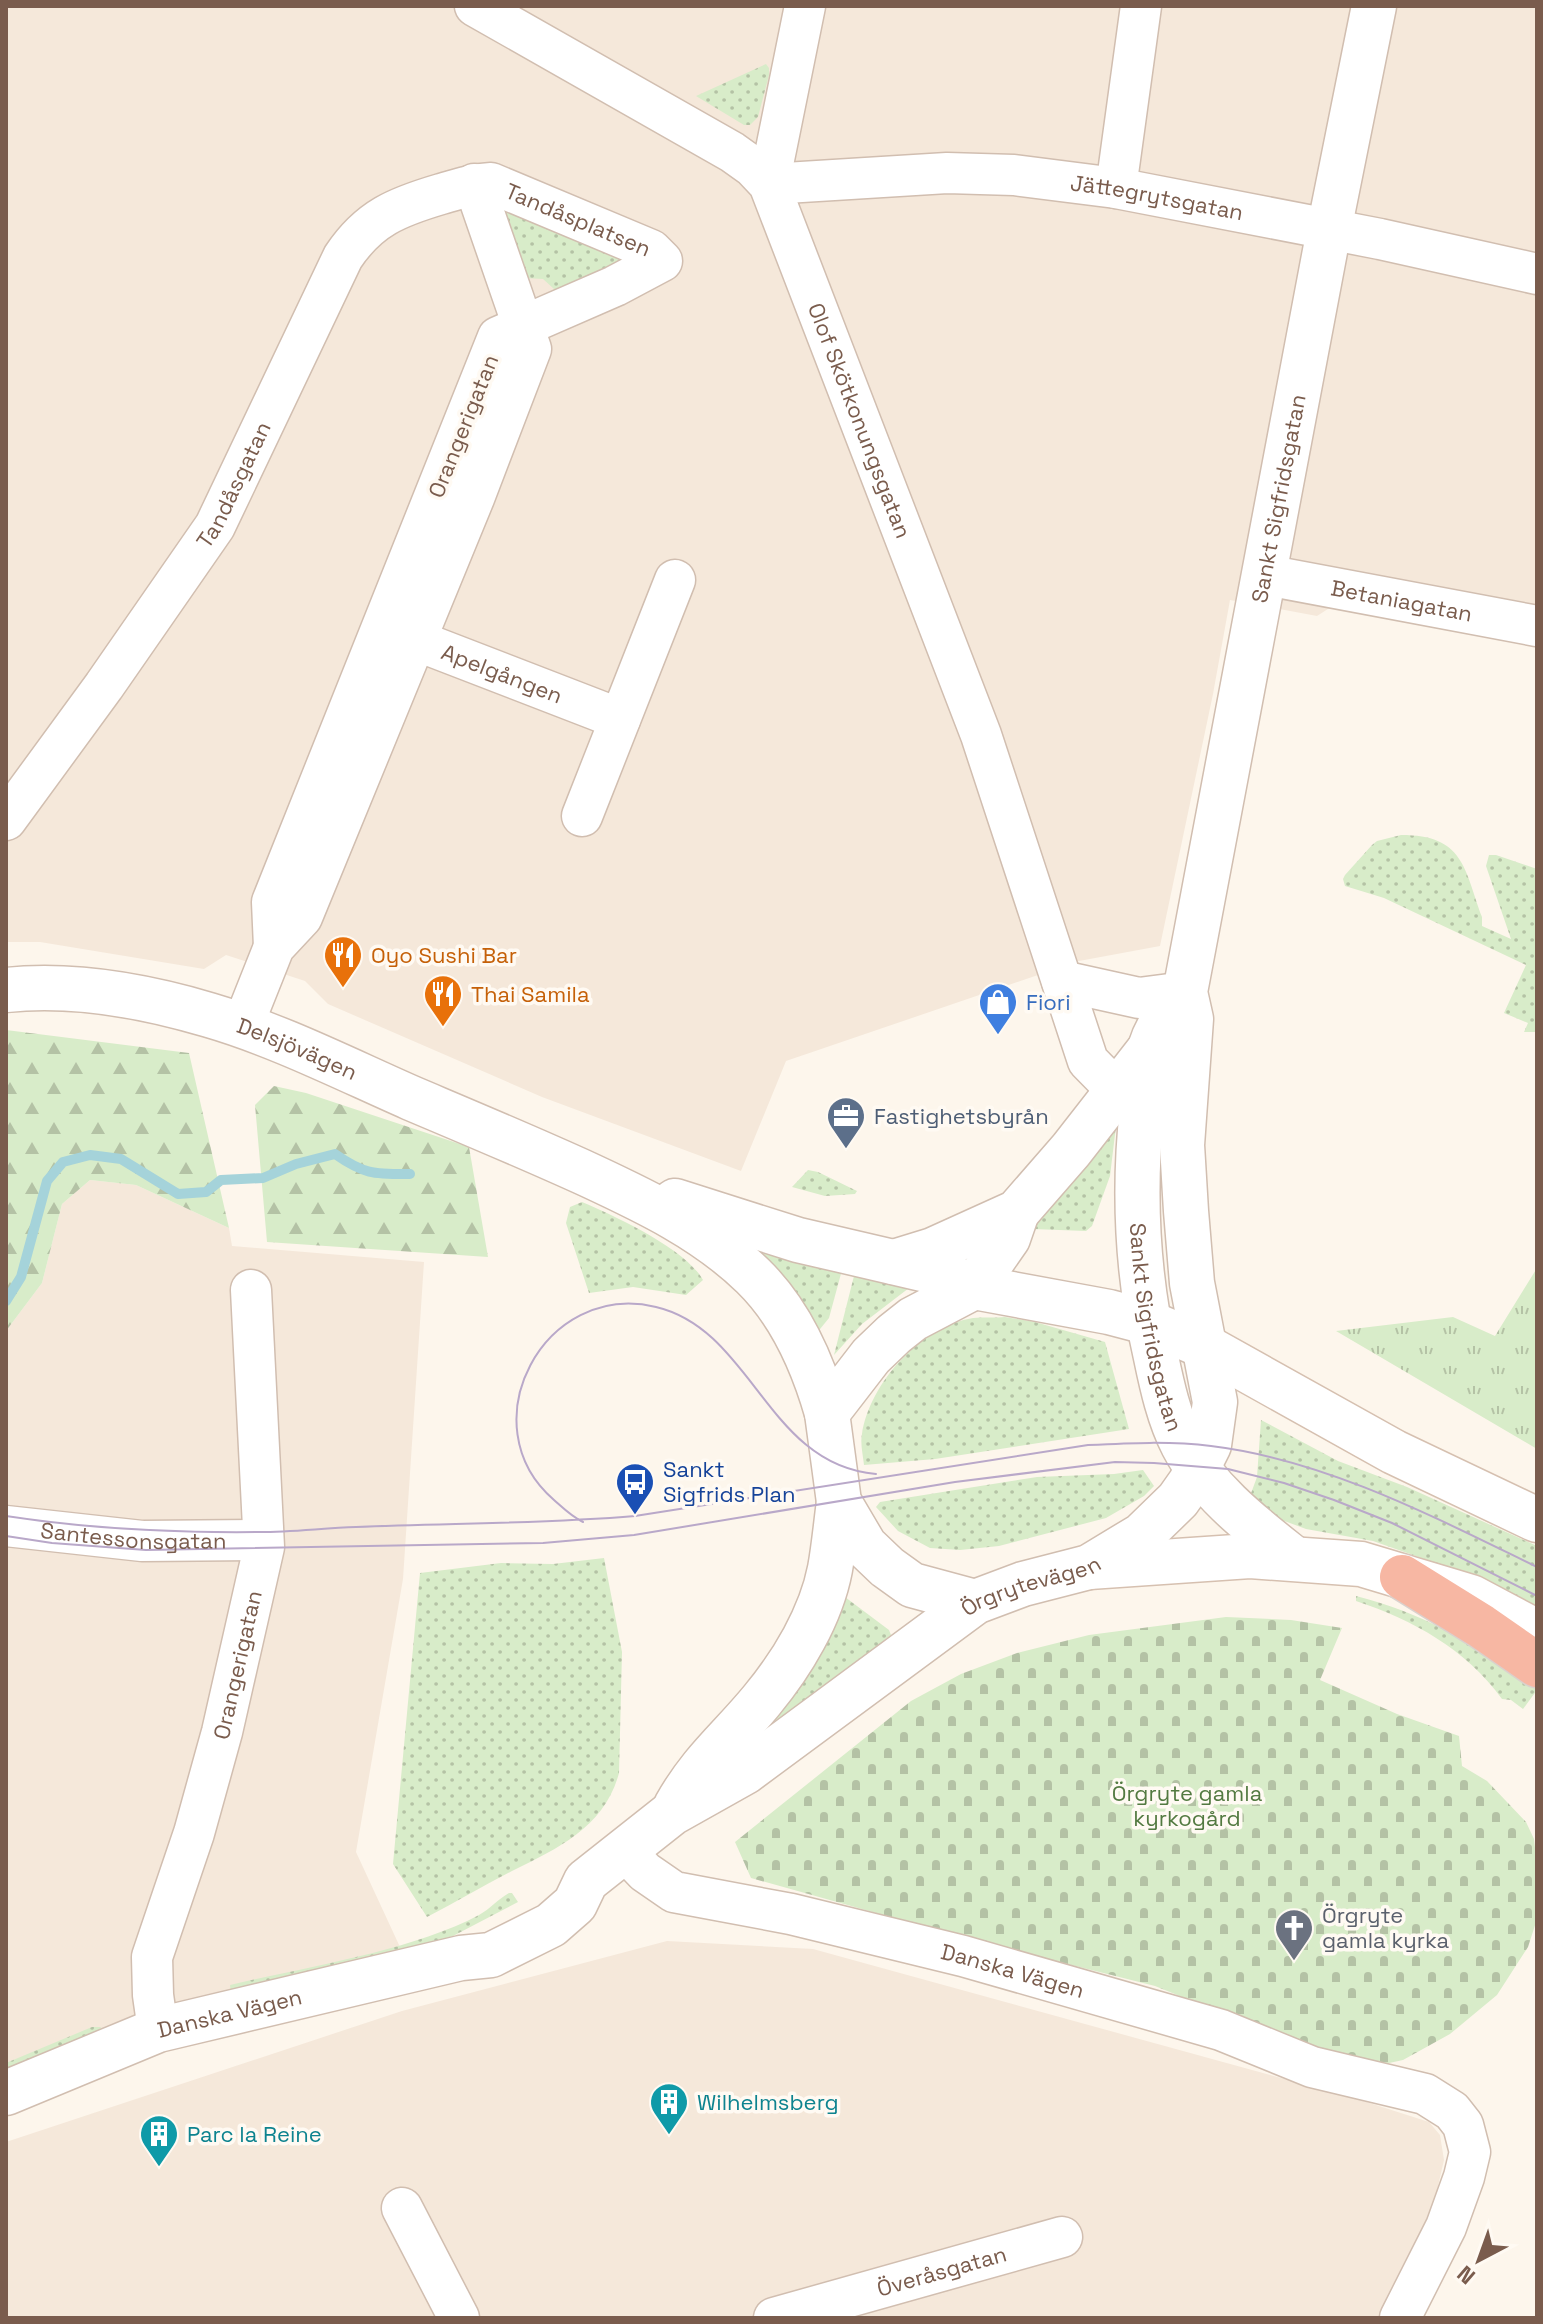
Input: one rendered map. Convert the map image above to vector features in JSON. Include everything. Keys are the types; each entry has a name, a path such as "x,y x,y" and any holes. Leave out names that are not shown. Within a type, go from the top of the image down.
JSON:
{"highway":[{"path":"1402,1577 1537,1665"}],"street":[{"name":"Olof Skötkonungsgatan","path":"475,6 732,152 769,184 981,735 1088,1061 1129,1103"},
{"path":"769,184 805,6"},
{"path":"1116,188 1141,6"},
{"name":"Sankt Sigfridsgatan","path":"1204,1346 1190,1262 1182,1145 1191,1019 1185,992 1374,6"},
{"name":"Jättegrytsgatan","path":"769,184 947,173 1014,175 1116,188 1537,274"},
{"name":"Tandåsplatsen","path":"491,183 651,250 662,261 523,328 474,184 491,183"},
{"name":"Tandåsgatan","path":"6,820 215,526 352,243 371,224 399,207 474,184"},
{"name":"Orangerigatan","path":"243,1025 274,947 302,917 399,634 531,349 523,328"},
{"name":"Betaniagatan","path":"1266,575 1537,626"},
{"path":"582,816 675,580"},
{"name":"Apelgången","path":"399,634 620,719"},
{"path":"1062,981 1139,998 1185,992"},
{"name":"Delsjövägen","path":"6,990 50,988 139,998 243,1025 572,1167 669,1213 726,1252 753,1276 785,1316 815,1376 827,1413"},
{"name":"Sankt Sigfridsgatan","path":"1185,992 1163,1017 1129,1103 1137,1174 1138,1249 1147,1322 1171,1414 1183,1444 1198,1467 1241,1516 1293,1558"},
{"name":"Sankt Sigfridsgatan","path":"974,1287 1008,1238 1017,1212 1071,1150 1129,1103"},
{"name":"Delsjövägen","path":"572,1167 798,1240 944,1274 974,1287"},
{"name":"Sankt Sigfridsgatan","path":"894,1262 933,1250 1017,1212"},
{"path":"975,1602 912,1585 865,1546 839,1502 827,1413 871,1356 894,1334 913,1319 974,1287 1067,1303 1147,1322 1204,1346 1394,1452 1537,1520"},
{"name":"Orangerigatan","path":"158,2030 152,1957 194,1833 222,1732 264,1547 251,1290"},
{"path":"1089,1567 1142,1535 1178,1500 1198,1467 1209,1445 1215,1402 1204,1346"},
{"name":"Örgrytevägen","path":"672,1813 691,1778 762,1700 804,1636 818,1609 829,1570 839,1502"},
{"name":"Santessonsgatan","path":"6,1526 142,1541 263,1540"},
{"name":"Örgrytevägen","path":"625,1851 672,1813 745,1772 975,1602 1023,1584 1089,1567 1250,1556 1361,1564 1471,1597 1537,1632"},
{"name":"Danska Vägen","path":"6,2093 158,2030 461,1958 491,1955 551,1925 575,1904 586,1881 625,1851 653,1879 674,1892 791,1914 963,1956 1221,2030 1312,2067 1425,2094 1452,2111 1463,2125 1470,2152 1446,2227 1400,2318"},
{"path":"402,2208 459,2318"},
{"name":"Överåsgatan","path":"774,2318 1062,2237"}],"shaded area":[{"path":"6,6 1537,6 1537,646 1331,607 1317,616 1230,600 1160,946 1079,961 786,1061 741,1171 542,1097 328,1004 305,981 226,955 204,969 40,942 6,942"},
{"path":"90,1180 136,1185 229,1228 232,1246 424,1262 403,1579 356,1852 406,1960 6,2082 6,1331 42,1283 62,1204"},
{"path":"667,1941 813,1949 1357,2099 1429,2122 1440,2135 1444,2160 1435,2199 1384,2318 6,2318 6,2142 402,2011"}],"green space":[{"path":"766,64 769,75 758,117 750,125 744,125 696,96"},
{"path":"495,203 632,256 564,298 543,279 525,278"},
{"path":"1401,835 1438,841 1450,848 1465,870 1482,917 1482,926 1511,939 1486,866 1489,855 1537,869 1537,1032 1524,1032 1528,1023 1504,1013 1526,965 1384,898 1345,886 1345,875 1372,845"},
{"path":"6,1030 189,1053 229,1228 136,1185 90,1180 62,1204 42,1283 6,1331"},
{"path":"274,1086 306,1093 469,1147 488,1257 267,1242 255,1105"},
{"path":"1116,1126 1110,1176 1092,1226 1086,1231 1032,1229"},
{"path":"808,1170 857,1191 855,1194 825,1196 792,1187"},
{"path":"582,1202 666,1245 694,1268 703,1280 686,1295 633,1287 589,1293 566,1223 570,1207"},
{"path":"763,1246 842,1270 829,1318 816,1334 757,1253"},
{"path":"1537,1268 1537,1449 1336,1331 1453,1317 1495,1336"},
{"path":"855,1272 909,1288 862,1324 834,1355"},
{"path":"1005,1317 1035,1322 1105,1342 1129,1429 935,1459 864,1465 861,1438 867,1415 875,1395 901,1360 935,1332 954,1323 973,1318"},
{"path":"1261,1420 1338,1461 1407,1487 1537,1546 1537,1611 1467,1574 1373,1541 1306,1529 1279,1519 1250,1496 1257,1477"},
{"path":"1143,1470 1154,1486 1144,1496 1106,1518 999,1546 960,1550 930,1548 898,1531 876,1507 880,1502 1037,1477"},
{"path":"604,1558 622,1652 619,1773 612,1791 591,1821 563,1844 427,1917 393,1864 420,1573 501,1563 553,1564"},
{"path":"841,1594 889,1630 891,1635 749,1746"},
{"path":"1356,1596 1405,1612 1450,1632 1537,1684 1537,1690 1523,1709 1511,1700 1502,1699 1472,1665 1437,1638 1398,1617 1356,1601"},
{"name":"Örgryte gamla kyrkogård","path":"1226,1617 1291,1620 1342,1628 1320,1680 1397,1714 1459,1736 1462,1766 1487,1781 1526,1822 1534,1839 1537,1919 1528,1947 1497,1995 1450,2034 1403,2060 1366,2068 1318,2052 1155,1986 976,1941 751,1878 735,1842 911,1701 961,1674 1017,1653 1089,1635"},
{"path":"509,1893 518,1902 453,1936 384,1960 231,1993 230,1985 358,1957 422,1939 479,1915"},
{"path":"92,2027 101,2027 97,2035 6,2073 6,2063"}],"waterway":[{"path":"6,1301 21,1277 47,1181 63,1162 90,1155 121,1159 178,1194 206,1192 221,1180 263,1178 296,1164 335,1154 371,1172 410,1174"}],"tram line":[{"path":"583,1522 554,1500 529,1469 517,1434 519,1399 530,1365 552,1336 581,1315 616,1304 656,1307 689,1320 716,1342 784,1423 809,1447 839,1465 876,1474"},
{"path":"6,1516 101,1527 228,1532 600,1519 1088,1445 1181,1443 1254,1453 1338,1477 1419,1510 1537,1567"},
{"path":"6,1536 146,1550 543,1543 634,1535 955,1482 1115,1462 1154,1463 1228,1469 1334,1500 1392,1523 1537,1596"}],"place":[{"name":"Oyo Sushi Bar","path":"343,989"},
{"name":"Thai Samila","path":"443,1028"},
{"name":"Fiori","path":"998,1036"},
{"name":"Fastighetsbyrån","path":"846,1150"},
{"name":"Sankt Sigfrids Plan","path":"635,1516"},
{"name":"Örgryte gamla kyrka","path":"1294,1962"},
{"name":"Wilhelmsberg","path":"669,2136"},
{"name":"Parc la Reine","path":"159,2168"}]}
